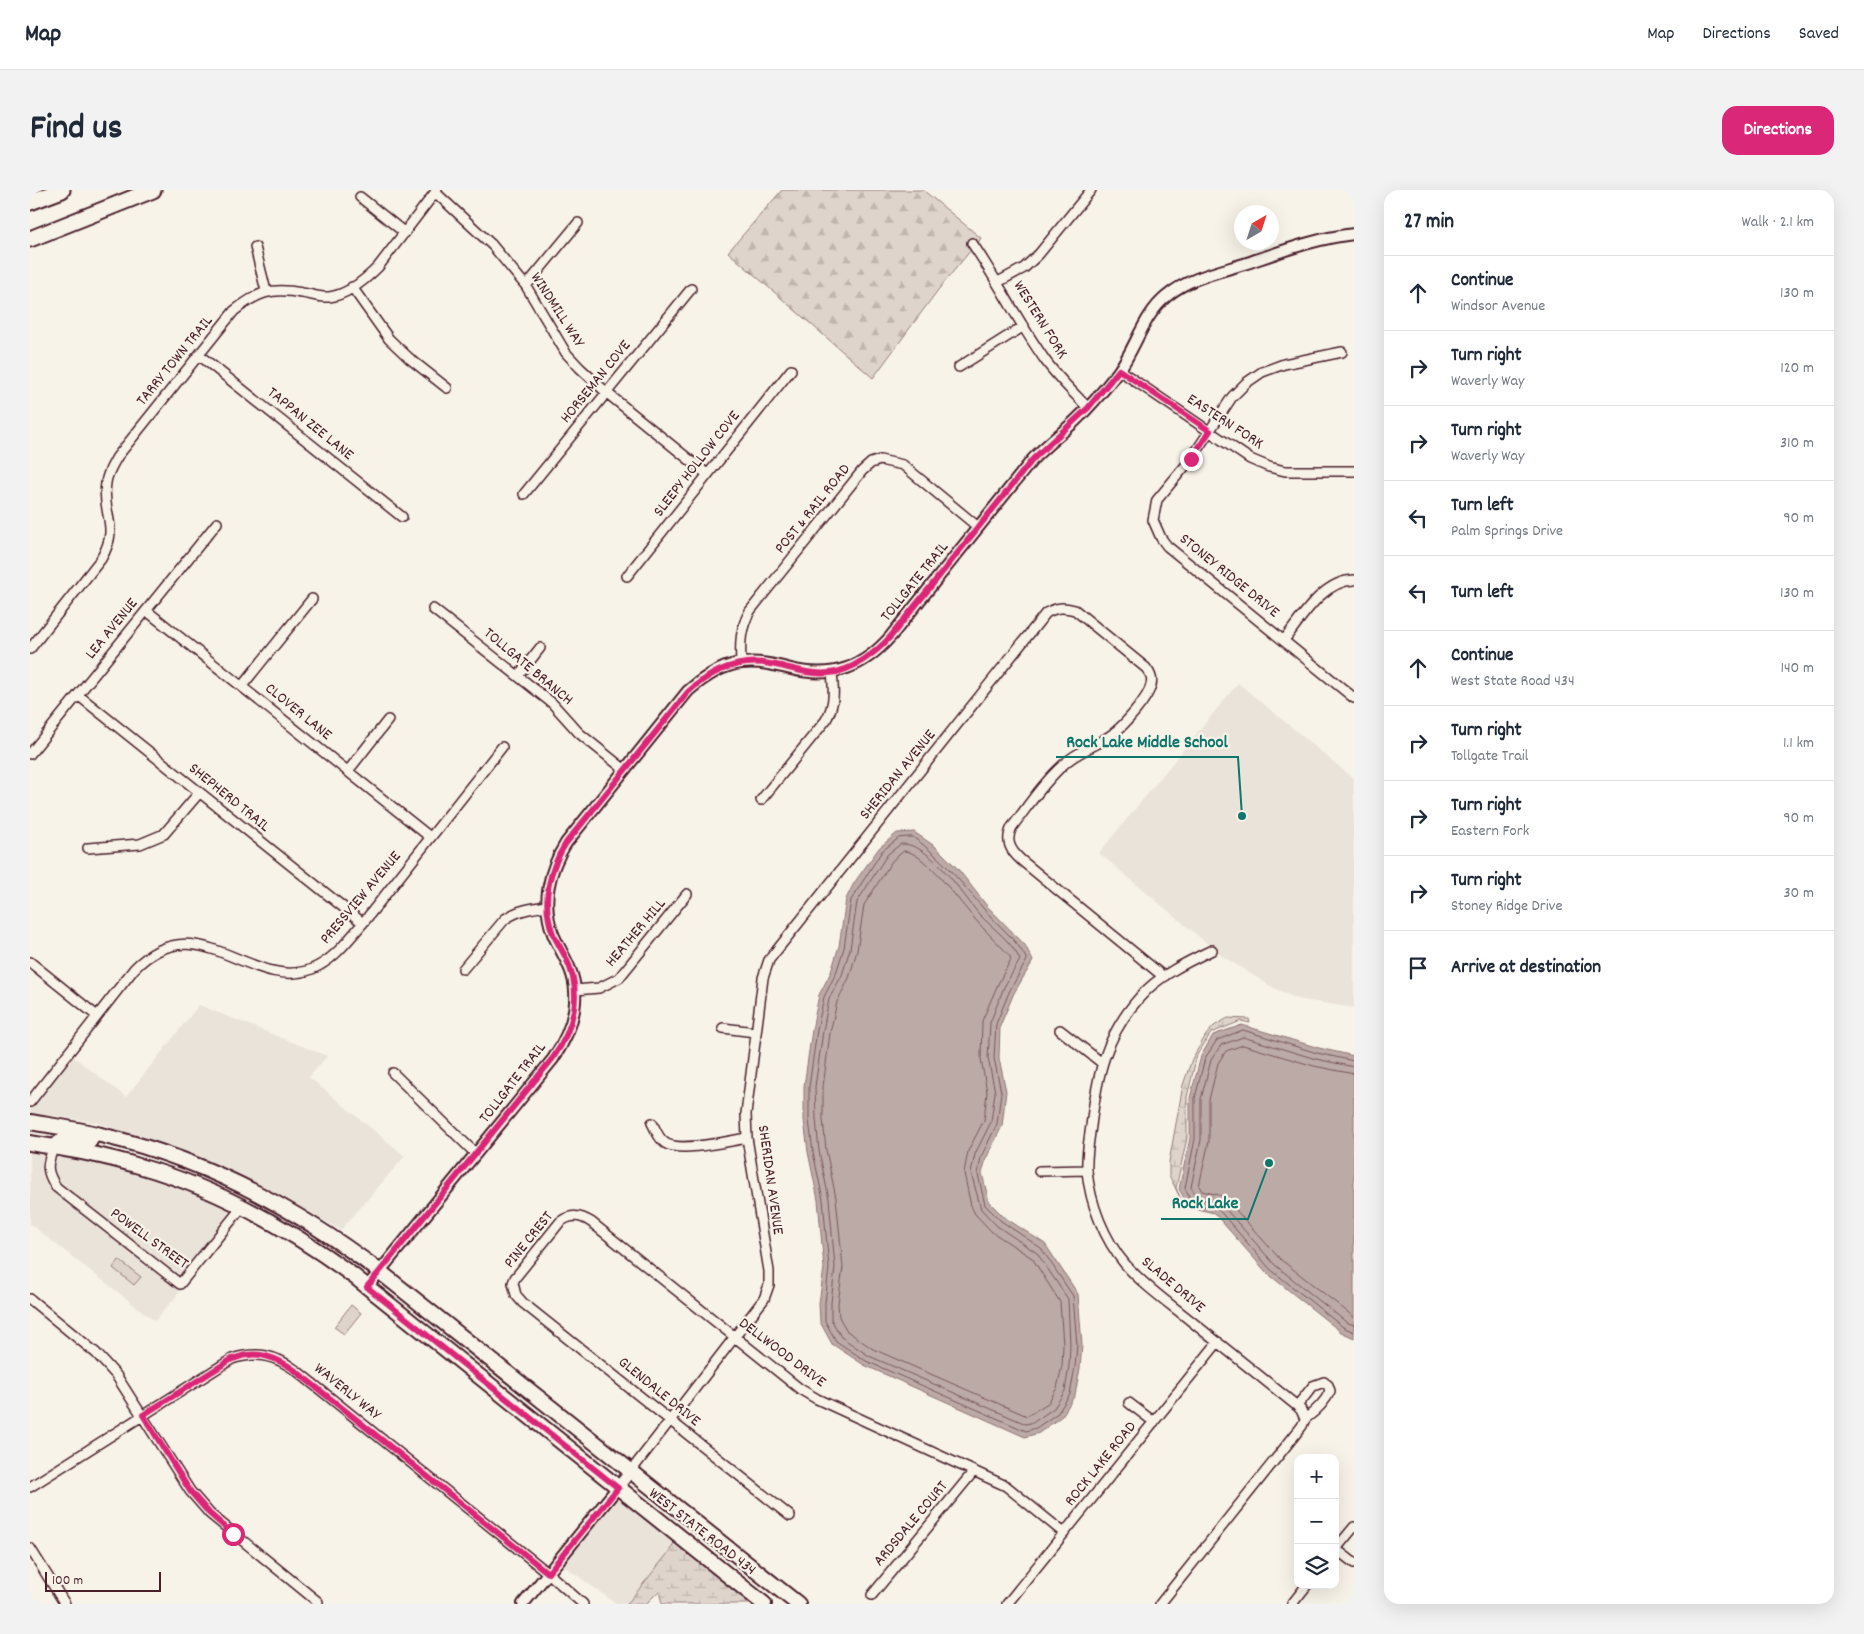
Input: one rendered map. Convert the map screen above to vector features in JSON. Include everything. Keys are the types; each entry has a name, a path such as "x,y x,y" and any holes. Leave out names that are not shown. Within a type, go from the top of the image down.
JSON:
{"highway":[{"path":"30,202 62,190"},
{"path":"30,239 153,190"},
{"path":"30,228 89,216"}],"main road":[{"path":"30,1122 86,1131 146,1147 206,1168 266,1197 318,1226 380,1271 798,1604"},
{"path":"54,1147 64,1139 72,1138 130,1151 146,1147"},
{"path":"30,1143 90,1153 140,1166 222,1197 303,1241 367,1287"},
{"name":"WEST STATE ROAD 434","path":"367,1287 764,1604"}],"street":[{"path":"998,282 1024,268 1039,254 1090,190"},
{"path":"255,247 266,291 282,290 330,297 367,278 378,267 436,191"},
{"name":"WINDMILL WAY","path":"436,191 492,245 526,286 566,353 580,368 607,393 708,474"},
{"path":"360,197 404,233"},
{"path":"526,286 578,223"},
{"name":"TOLLGATE TRAIL","path":"367,1287 559,1049 570,1028 575,1003 575,990 566,958 554,934 547,906 551,875 560,854 688,692 700,680 741,663 759,663 804,672 832,673 864,660 884,644 1033,459 1088,408 1119,370 1154,308 1176,288 1296,247 1354,234"},
{"name":"WESTERN FORK","path":"972,243 1045,360 1062,382 1088,408"},
{"path":"352,287 389,339 409,358 447,388"},
{"name":"HORSEMAN COVE","path":"524,494 691,289"},
{"name":"TARRY TOWN TRAIL","path":"30,649 101,559 108,547 111,538 111,525 105,497 106,482 117,457 234,311 266,291"},
{"path":"959,367 1024,326"},
{"name":"STONEY RIDGE DRIVE","path":"1342,352 1284,364 1262,372 1246,383 1232,397 1186,465 1157,500 1153,520 1156,530 1167,546 1354,698"},
{"name":"TAPPAN ZEE LANE","path":"199,355 402,517"},
{"name":"SLEEPY HOLLOW COVE","path":"627,576 791,370"},
{"name":"EASTERN FORK","path":"1119,370 1250,459 1269,467 1286,471 1354,471"},
{"name":"POST & RAIL ROAD","path":"741,663 740,636 743,623 750,611 871,462 880,460 902,465 978,527"},
{"name":"LEA AVENUE","path":"30,754 217,523"},
{"path":"1284,640 1318,598 1328,589 1336,584 1354,580"},
{"path":"242,686 312,599"},
{"name":"SHERIDAN AVENUE","path":"631,1471 736,1338 764,1299 769,1285 769,1271 747,1138 746,1114 763,978 769,960 1046,614 1054,609 1062,607 1075,610 1146,668 1151,674 1152,684 1147,695 1114,734 1079,752 1055,773 1012,827 1009,834 1009,843 1012,852 1021,860 1164,977"},
{"name":"TOLLGATE BRANCH","path":"433,609 552,703 579,733 625,770"},
{"name":"CLOVER LANE","path":"147,611 430,837"},
{"path":"518,676 540,648"},
{"path":"761,800 826,720 832,709 834,696 832,673"},
{"name":"SHEPHERD TRAIL","path":"78,695 363,923"},
{"path":"348,771 388,720"},
{"name":"PRESSVIEW AVENUE","path":"30,1102 144,959 166,947 183,944 216,949 270,970 287,972 302,972 314,968 329,959 341,949 363,923 502,748"},
{"path":"88,848 140,844 164,834 199,793"},
{"name":"HEATHER HILL","path":"575,990 599,988 619,978 686,894"},
{"path":"463,968 505,919 525,909 547,906"},
{"name":"SLADE DRIVE","path":"1212,950 1191,960 1164,977 1141,996 1128,1012 1114,1036 1102,1063 1091,1121 1087,1170 1092,1196 1101,1223 1125,1264 1159,1295 1297,1406 1305,1419"},
{"path":"30,962 97,1016"},
{"path":"723,1028 755,1032"},
{"path":"1060,1030 1102,1063"},
{"path":"393,1073 476,1154"},
{"path":"652,1123 666,1144 674,1147 687,1147 747,1138"},
{"name":"POWELL STREET","path":"54,1147 47,1163 49,1176 56,1187 180,1284 242,1207"},
{"path":"1039,1171 1087,1170"},
{"name":"DELLWOOD DRIVE","path":"575,1216 591,1222 800,1389 817,1399 1006,1486 1064,1533"},
{"name":"PINE CREST","path":"513,1289 513,1283 516,1278 560,1222 566,1217 575,1216"},
{"name":"GLENDALE DRIVE","path":"513,1289 523,1303 790,1516"},
{"path":"30,1299 96,1353 116,1375 190,1491 210,1514 318,1602"},
{"name":"ROCK LAKE ROAD","path":"1007,1604 1218,1342"},
{"name":"WAVERLY WAY","path":"30,1487 232,1359 248,1354 262,1355 277,1360 297,1372 548,1573"},
{"path":"1160,1604 1302,1426 1305,1419 1327,1399 1330,1391 1328,1385 1324,1382 1314,1386 1297,1406"},
{"path":"1129,1403 1154,1422"},
{"path":"523,1604 631,1471"},
{"name":"ARDSDALE COURT","path":"872,1595 974,1471"},
{"path":"1339,1545 1354,1527"},
{"path":"30,1548 65,1604"},
{"path":"1339,1551 1354,1563"},
{"path":"548,1573 583,1604"},
{"path":"1292,1604 1304,1589"}],"shaded area":[{"path":"1238,683 1354,779 1354,1008 1297,999 1270,986 1222,956 1099,853"},
{"path":"199,1005 327,1056 309,1077 405,1156 341,1230 221,1166 96,1122 30,1113 30,1109 71,1055 126,1097"},
{"path":"30,1147 48,1151 43,1163 45,1177 53,1191 180,1290 243,1212 246,1214 155,1321 30,1224"},
{"path":"56,1152 155,1176 236,1209 180,1278 59,1184 53,1174 52,1163"},
{"path":"619,1494 676,1539 669,1552 627,1604 617,1604 561,1564"}],"green space":[{"path":"782,190 923,190 981,238 978,243 973,237 967,242 971,250 938,290 873,378 728,252"},
{"path":"1228,1018 1249,1019 1250,1023 1241,1021 1211,1033 1197,1055 1187,1097 1187,1138 1176,1188 1185,1208 1169,1175 1169,1162 1183,1085 1192,1059 1206,1035 1214,1026"},
{"path":"119,1260 141,1277 134,1285 113,1268"},
{"path":"351,1305 361,1313 344,1334 334,1327"},
{"path":"676,1539 757,1604 662,1604 659,1591 646,1604 627,1604 669,1552"}],"water":[{"path":"914,832 936,847 958,869 987,906 1025,945 1033,961 1014,993 1000,1026 999,1058 1006,1091 1002,1126 986,1159 982,1173 989,1202 1004,1217 1045,1244 1078,1294 1082,1345 1075,1395 1062,1416 1039,1433 1025,1437 864,1365 832,1344 820,1322 819,1303 824,1268 818,1200 808,1152 804,1120 804,1086 812,1030 819,995 831,972 839,946 846,899 854,883 879,848 897,833"},
{"path":"1242,1025 1319,1048 1354,1056 1354,1338 1341,1332 1267,1273 1214,1213 1189,1207 1179,1189 1190,1138 1190,1098 1201,1056 1213,1035"}],"place":[{"name":"Rock Lake Middle School","path":"1242,816"},
{"name":"Rock Lake","path":"1269,1163"}],"route":[{"path":"233,1534 210,1514 190,1491 143,1415 232,1359 248,1354 262,1355 294,1369 548,1573 618,1488 367,1287 553,1058 570,1028 575,1003 573,977 550,924 547,906 548,888 554,864 566,843 688,692 700,680 726,667 741,663 775,665 818,674 832,673 864,660 874,653 891,636 1033,459 1088,408 1119,370 1210,431 1191,459"}]}
